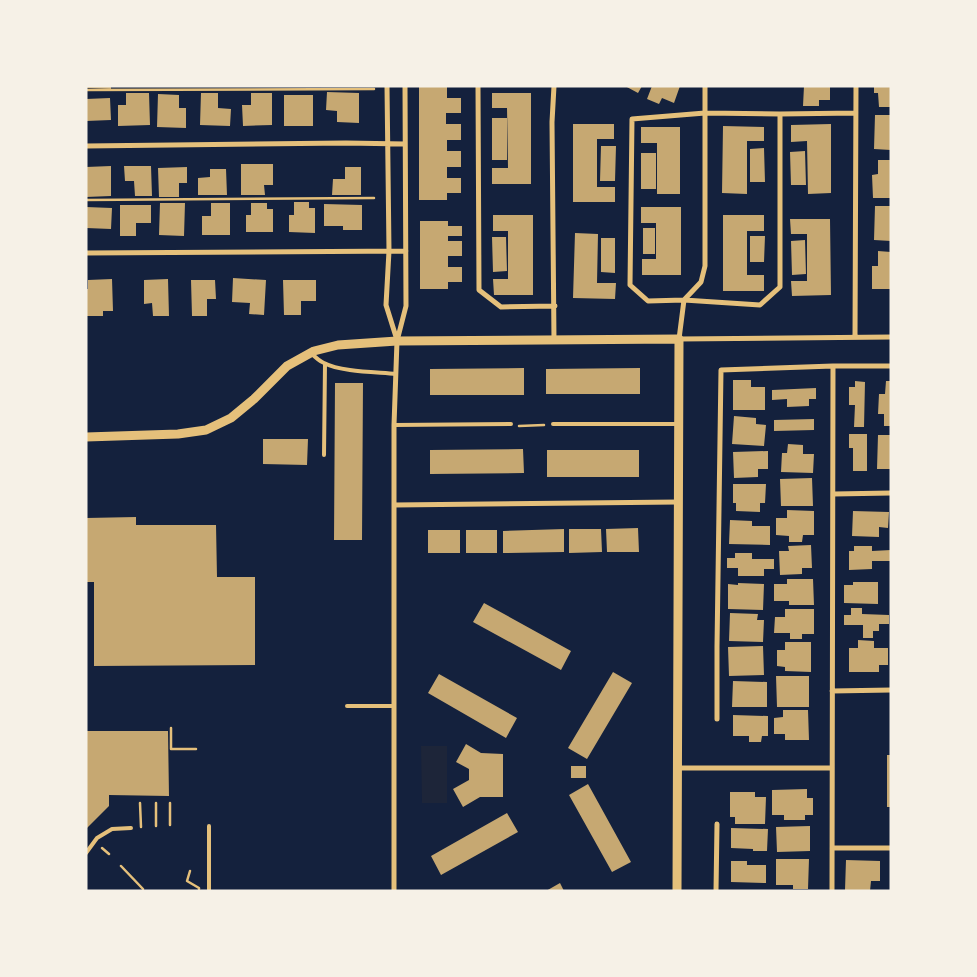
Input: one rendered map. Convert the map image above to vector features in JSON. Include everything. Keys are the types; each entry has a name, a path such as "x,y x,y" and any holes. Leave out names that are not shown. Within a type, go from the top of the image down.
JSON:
{"street":[{"path":"387,86 389,251 386,305 397,341"},
{"path":"394,891 394,425 397,341 406,306 405,86"},
{"path":"478,86 480,290 500,307 555,306"},
{"path":"554,86 552,122 554,340"},
{"path":"677,891 679,338 684,300 701,282 705,266 705,86"},
{"path":"855,337 856,86"},
{"path":"780,114 780,287 760,305 684,300 648,301 630,285 632,119 705,113 856,113"},
{"path":"86,146 405,144"},
{"path":"86,253 406,251"},
{"path":"86,437 178,434 206,430 231,418 254,399 287,366 311,353 338,345 397,341 891,337"},
{"path":"832,891 834,366"},
{"path":"717,719 721,370 891,366"},
{"path":"834,494 891,493"},
{"path":"394,505 678,502"},
{"path":"832,691 891,690"},
{"path":"677,768 832,768"},
{"path":"716,891 717,824"},
{"path":"832,848 891,848"}],"lane":[{"path":"311,353 325,364 342,368 396,374"},
{"path":"324,455 325,364"},
{"path":"394,425 512,424"},
{"path":"553,424 678,424"},
{"path":"347,706 394,706"},
{"path":"209,826 209,891"},
{"path":"86,853 97,838 112,829 130,828"}],"path":[{"path":"86,90 374,88"},
{"path":"86,200 374,198"},
{"path":"518,426 547,425"},
{"path":"171,728 171,749 196,749"},
{"path":"140,803 141,827"},
{"path":"156,803 156,826"},
{"path":"170,803 170,825"},
{"path":"102,848 109,854"},
{"path":"121,866 143,888"},
{"path":"190,871 188,881 199,888 199,891"}],"shaded area":[{"path":"421,746 447,746 447,803 422,803"}],"building":[{"path":"86,86 111,86 111,89 86,88"},
{"path":"419,86 447,86 447,98 461,98 461,113 446,113 446,124 461,124 461,140 447,140 447,151 461,151 461,167 447,167 447,178 461,178 461,193 447,193 447,200 419,200"},
{"path":"625,86 642,86 638,93"},
{"path":"652,86 680,86 674,103 662,98 659,104 647,99"},
{"path":"804,86 830,86 830,100 819,100 819,106 803,106"},
{"path":"874,86 891,86 891,107 879,107 878,93 874,93"},
{"path":"327,92 359,93 359,123 337,122 337,111 326,110"},
{"path":"126,93 149,93 150,125 118,126 118,105 126,105"},
{"path":"201,93 218,93 218,108 231,109 230,126 200,125"},
{"path":"251,93 272,93 272,125 243,126 242,105 251,105"},
{"path":"492,93 531,93 531,184 492,184 492,168 508,168 507,108 492,108"},
{"path":"158,94 179,95 179,108 186,108 186,128 157,127"},
{"path":"284,95 313,95 313,126 284,126"},
{"path":"110,98 111,120 86,121 86,99"},
{"path":"875,115 891,115 891,150 874,149"},
{"path":"492,118 507,118 507,160 492,160"},
{"path":"573,124 614,124 614,139 597,139 597,187 615,187 615,202 573,202"},
{"path":"831,124 831,193 808,194 807,141 791,142 791,125"},
{"path":"723,126 764,127 764,141 747,141 747,194 722,193"},
{"path":"641,127 680,127 680,194 657,194 657,143 641,143"},
{"path":"601,146 616,146 615,181 600,181"},
{"path":"764,148 765,182 750,182 750,149"},
{"path":"805,151 806,185 791,185 790,152"},
{"path":"641,153 656,153 656,189 641,189"},
{"path":"878,160 891,160 891,198 873,198 872,175 878,174"},
{"path":"241,164 273,164 273,185 264,185 265,195 241,195"},
{"path":"111,166 111,196 86,197 86,167"},
{"path":"124,166 151,166 152,196 135,196 134,181 125,181"},
{"path":"187,167 187,183 179,183 179,197 159,197 158,168"},
{"path":"345,167 361,167 361,195 332,195 333,179 345,179"},
{"path":"210,169 226,169 227,195 198,195 198,178 210,177"},
{"path":"294,202 309,202 309,208 315,208 315,233 289,232 289,215 294,215"},
{"path":"160,203 185,203 184,236 159,235"},
{"path":"211,203 230,203 230,235 202,235 202,216 211,216"},
{"path":"251,203 267,203 267,209 273,209 273,232 246,232 246,215 251,215"},
{"path":"324,204 362,205 362,230 343,230 343,226 324,226"},
{"path":"120,205 151,205 151,223 136,223 136,236 120,236"},
{"path":"875,206 891,206 891,241 874,240"},
{"path":"86,207 112,208 111,229 86,228"},
{"path":"641,207 681,207 681,275 642,275 642,259 656,259 656,223 641,223"},
{"path":"493,215 533,215 533,295 494,295 493,279 508,279 508,231 493,231"},
{"path":"723,215 764,215 764,231 747,231 747,275 764,275 764,291 723,291"},
{"path":"790,219 830,219 831,295 792,296 791,281 807,281 807,234 791,234"},
{"path":"420,221 448,221 448,226 462,226 462,236 448,236 448,241 462,241 462,256 448,256 448,267 462,267 462,282 448,282 448,289 420,289"},
{"path":"643,228 655,228 655,254 643,254"},
{"path":"575,233 598,234 597,283 616,283 615,299 573,298"},
{"path":"750,236 765,236 764,262 750,262"},
{"path":"492,237 506,237 507,271 493,272"},
{"path":"601,238 615,238 615,273 601,272"},
{"path":"805,240 806,274 792,275 791,241"},
{"path":"878,251 891,252 891,289 872,289 872,266 878,266"},
{"path":"233,278 266,280 264,315 249,314 250,303 232,302"},
{"path":"112,279 113,311 103,311 103,316 87,316 86,289 88,289 88,280"},
{"path":"168,279 169,316 153,316 152,303 144,304 144,280"},
{"path":"191,280 215,280 216,299 207,299 207,316 192,316"},
{"path":"283,280 316,280 316,301 301,301 301,315 284,315"},
{"path":"524,368 524,395 430,395 430,369"},
{"path":"640,368 640,394 546,394 546,369"},
{"path":"733,380 751,380 751,387 765,387 765,410 733,410"},
{"path":"855,381 865,382 864,427 854,427 855,405 849,405 849,387 855,387"},
{"path":"886,381 891,381 891,426 884,426 884,414 878,414 879,394 885,394"},
{"path":"335,383 363,383 362,540 334,540"},
{"path":"816,388 816,399 809,399 809,406 787,407 787,399 772,400 772,390"},
{"path":"734,416 756,418 756,424 766,425 764,446 732,444"},
{"path":"814,419 814,430 774,431 774,420"},
{"path":"849,434 867,434 867,471 853,471 853,448 849,448"},
{"path":"878,435 891,435 891,469 877,469"},
{"path":"263,439 308,439 307,465 263,464"},
{"path":"788,444 803,445 803,454 814,454 813,473 781,472 782,453 787,453"},
{"path":"523,449 524,473 430,474 430,450"},
{"path":"547,450 639,450 639,477 547,477"},
{"path":"768,451 768,469 758,469 758,477 734,478 733,452"},
{"path":"812,478 813,506 781,506 780,479"},
{"path":"733,484 766,484 765,503 760,503 760,512 736,511 736,503 733,503"},
{"path":"787,510 814,511 814,535 803,535 802,542 789,542 789,536 776,535 776,518 787,518"},
{"path":"853,511 889,512 888,528 879,527 879,537 852,536"},
{"path":"136,517 136,525 216,525 217,577 255,577 255,665 94,666 94,582 86,582 86,518"},
{"path":"730,520 752,521 752,526 770,526 770,545 729,544"},
{"path":"638,528 639,552 607,552 606,529"},
{"path":"564,529 564,552 503,553 503,531"},
{"path":"569,529 601,529 602,552 569,553"},
{"path":"428,530 460,530 460,553 428,553"},
{"path":"466,530 497,530 497,553 466,553"},
{"path":"811,545 812,568 802,568 802,574 780,575 779,551 789,551 788,546"},
{"path":"854,546 872,546 872,551 891,550 891,561 872,561 872,569 849,570 849,551 854,551"},
{"path":"735,553 752,553 752,559 774,559 774,569 764,569 764,576 738,576 738,568 727,568 727,558 735,558"},
{"path":"787,579 813,579 814,605 789,605 789,601 774,601 774,584 787,584"},
{"path":"853,582 878,582 878,604 844,603 844,585 853,585"},
{"path":"738,583 764,584 763,610 728,609 728,584 738,585"},
{"path":"484,603 571,651 561,670 473,622"},
{"path":"851,608 862,608 862,614 889,615 889,624 879,624 879,631 873,631 873,638 863,638 863,625 844,625 844,615 851,615"},
{"path":"785,609 814,609 814,634 802,634 802,639 790,639 790,633 774,633 775,617 785,617"},
{"path":"730,613 758,614 757,620 764,620 763,642 729,641"},
{"path":"858,640 874,641 874,648 888,648 888,665 879,665 879,672 849,672 849,648 858,648"},
{"path":"785,642 811,642 811,672 785,671 785,667 777,666 777,650 785,650"},
{"path":"763,646 764,675 729,676 728,647"},
{"path":"613,672 632,683 587,759 568,748"},
{"path":"439,674 517,718 506,738 428,693"},
{"path":"776,676 809,676 809,707 777,707"},
{"path":"733,681 767,682 767,707 732,707"},
{"path":"783,710 808,710 809,740 785,740 785,734 774,734 774,718 783,717"},
{"path":"733,715 768,716 768,736 762,736 761,742 749,742 749,736 733,736"},
{"path":"86,731 168,731 169,796 109,795 109,806 86,829"},
{"path":"466,744 481,753 503,754 503,797 480,797 463,807 453,789 469,780 469,769 456,762"},
{"path":"887,755 891,755 891,807 887,807"},
{"path":"571,766 586,766 586,778 571,778"},
{"path":"588,784 631,862 612,872 569,795"},
{"path":"807,789 807,798 813,798 813,815 805,815 805,820 784,820 784,815 772,815 772,790"},
{"path":"730,792 755,792 755,797 766,797 765,824 735,824 735,817 730,817"},
{"path":"507,813 518,832 441,875 431,856"},
{"path":"810,826 810,851 777,852 776,827"},
{"path":"731,828 768,829 767,851 731,848"},
{"path":"776,859 809,859 808,889 793,889 793,885 776,885"},
{"path":"846,860 880,861 880,881 871,881 870,891 845,890"},
{"path":"731,861 747,861 747,865 766,865 766,883 731,882"},
{"path":"560,883 564,891 546,891"}]}
